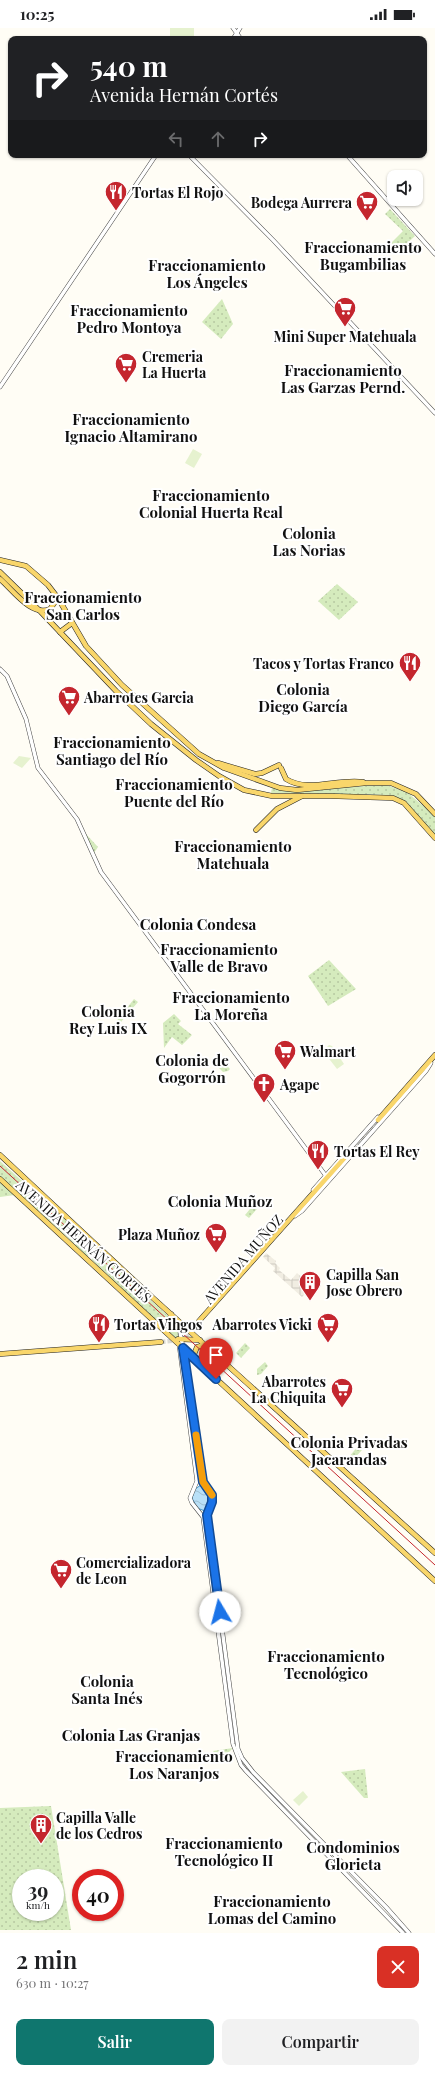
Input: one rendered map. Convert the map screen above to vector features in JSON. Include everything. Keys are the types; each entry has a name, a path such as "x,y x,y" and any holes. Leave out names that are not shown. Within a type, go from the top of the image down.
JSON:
{"main road":[{"path":"0,560 26,566 48,585 58,598 86,646 122,685 200,754 224,768 280,788 297,790 366,783"},
{"path":"0,572 40,611 116,691 151,724 214,772 244,790 258,794 272,796 393,798 404,803 435,838"},
{"path":"0,579 32,608 40,611 50,609 58,598"},
{"path":"60,632 72,623"},
{"path":"210,760 252,774 262,773 280,766 286,779 299,785 339,781 390,783 404,787 416,794 435,814"},
{"path":"256,830 277,809 304,796"},
{"path":"379,1121 432,1060"},
{"name":"AVENIDA MUÑOZ","path":"200,1322 348,1154"},
{"name":"AVENIDA HERNÁN CORTÉS","path":"0,1155 177,1320 435,1553"},
{"name":"AVENIDA HERNÁN CORTÉS","path":"0,1179 161,1327 179,1340 183,1348 435,1581"},
{"path":"161,1327 169,1324 171,1314"},
{"path":"179,1340 200,1340"},
{"path":"0,1354 161,1342"},
{"path":"193,1357 197,1347 205,1345"}],"street":[{"path":"233,28 239,36"},
{"path":"235,36 240,28"},
{"path":"0,387 154,158"},
{"path":"192,158 273,240 435,413"},
{"path":"350,158 435,254"},
{"path":"0,669 7,676 26,719 38,768 77,819 101,872 326,1176"},
{"path":"295,1215 326,1176 422,1068 432,1060"},
{"path":"295,1215 302,1211 426,1071 432,1060"},
{"path":"177,1320 196,1484 190,1498 192,1503 201,1513 233,1744 241,1765 403,1933"},
{"path":"183,1348 199,1462 204,1485 212,1495 212,1502 208,1512 226,1665 238,1749 242,1758 253,1772 386,1907 409,1933"},
{"path":"196,1484 204,1485"},
{"path":"201,1513 208,1512"},
{"path":"382,1911 386,1907"}],"green space":[{"path":"170,28 194,28 194,36 170,36"},
{"path":"390,209 415,236 399,251 391,243 403,231 385,214"},
{"path":"222,299 233,324 221,339 202,322"},
{"path":"193,449 202,454 194,468 185,463"},
{"path":"337,584 358,602 339,620 318,601"},
{"path":"19,756 31,758 22,768 13,763"},
{"path":"386,785 407,792 435,816 435,835 404,801 387,795 271,793 272,787 288,790"},
{"path":"85,833 98,847 94,853"},
{"path":"329,960 356,989 328,1006 308,976"},
{"path":"134,999 138,1002 114,1030 111,1028"},
{"path":"174,1014 181,1021 178,1024 192,1035 182,1045 172,1037 164,1048 163,1023"},
{"path":"329,1045 332,1046 344,1064 337,1069 323,1051"},
{"path":"221,1060 230,1069 228,1071 223,1072 216,1065"},
{"path":"0,1161 82,1235 80,1240 74,1243 0,1177"},
{"path":"0,1182 15,1195 0,1197"},
{"path":"259,1198 264,1201 249,1218 245,1215"},
{"path":"86,1236 94,1243 90,1247 88,1257 75,1245"},
{"path":"97,1251 168,1316 170,1319 166,1324 161,1325 92,1260 93,1254"},
{"path":"172,1316 175,1319 179,1337 174,1338 164,1328"},
{"path":"245,1343 250,1348 241,1358 236,1353"},
{"path":"265,1362 268,1366 261,1374 257,1375 257,1369"},
{"path":"358,1446 362,1450 352,1461 349,1457"},
{"path":"233,1748 221,1760 213,1751"},
{"path":"365,1769 368,1798 364,1798 341,1772"},
{"path":"303,1791 308,1797 299,1806 293,1800"},
{"path":"51,1806 61,1869 12,1869 12,1921 64,1921 64,1887 71,1930 0,1930 0,1808"}],"shaded area":[{"path":"266,1253 276,1261 275,1263 280,1268 279,1270 291,1280 297,1273 312,1286 302,1297 273,1271 275,1268 263,1257"}],"water":[{"path":"201,1485 208,1491 210,1497 210,1506 205,1511 197,1508 192,1498 195,1489"}],"tunnel":[{"path":"348,1154 378,1120"},
{"path":"161,1342 180,1340 202,1323"}],"railway":[{"path":"0,1166 435,1565"}],"slow traffic":[{"path":"196,1435 203,1482 204,1485 211,1491 212,1495"}],"place":[{"name":"Tortas El Rojo","path":"116,212"},
{"name":"Bodega Aurrera","path":"367,222"},
{"name":"Mini Super Matehuala","path":"345,328"},
{"name":"Cremeria La Huerta","path":"126,384"},
{"name":"Tacos y Tortas Franco","path":"410,682"},
{"name":"Abarrotes Garcia","path":"69,716"},
{"name":"Walmart","path":"285,1070"},
{"name":"Agape","path":"264,1104"},
{"name":"Tortas El Rey","path":"318,1170"},
{"name":"Plaza Muñoz","path":"216,1254"},
{"name":"Capilla San Jose Obrero","path":"310,1302"},
{"name":"Tortas Vihgos","path":"99,1344"},
{"name":"Abarrotes Vicki","path":"328,1344"},
{"name":"Abarrotes La Chiquita","path":"342,1408"},
{"name":"Comercializadora de Leon","path":"61,1590"},
{"name":"Capilla Valle de los Cedros","path":"41,1844"}],"district":[{"name":"Fraccionamiento Bugambilias","path":"363,256"},
{"name":"Fraccionamiento Los Ángeles","path":"207,274"},
{"name":"Fraccionamiento Pedro Montoya","path":"129,318"},
{"name":"Fraccionamiento Las Garzas Pernd.","path":"343,378"},
{"name":"Fraccionamiento Ignacio Altamirano","path":"131,428"},
{"name":"Fraccionamiento Colonial Huerta Real","path":"211,504"},
{"name":"Colonia Las Norias","path":"309,542"},
{"name":"Fraccionamiento San Carlos","path":"83,606"},
{"name":"Colonia Diego García","path":"303,698"},
{"name":"Fraccionamiento Santiago del Río","path":"112,750"},
{"name":"Fraccionamiento Puente del Río","path":"174,792"},
{"name":"Fraccionamiento Matehuala","path":"233,854"},
{"name":"Colonia Condesa","path":"198,924"},
{"name":"Fraccionamiento Valle de Bravo","path":"219,958"},
{"name":"Fraccionamiento La Moreña","path":"231,1006"},
{"name":"Colonia Rey Luis IX","path":"108,1020"},
{"name":"Colonia de Gogorrón","path":"192,1068"},
{"name":"Colonia Muñoz","path":"220,1201"},
{"name":"Colonia Privadas Jacarandas","path":"349,1450"},
{"name":"Fraccionamiento Tecnológico","path":"326,1664"},
{"name":"Colonia Santa Inés","path":"107,1690"},
{"name":"Colonia Las Granjas","path":"131,1735"},
{"name":"Fraccionamiento Los Naranjos","path":"174,1764"},
{"name":"Fraccionamiento Tecnológico II","path":"224,1852"},
{"name":"Condominios Glorieta","path":"353,1856"},
{"name":"Fraccionamiento Lomas del Camino","path":"272,1910"}],"route":[{"path":"216,1379 183,1348 199,1462 204,1485 211,1491 212,1495 211,1506 207,1515 220,1612"}]}
